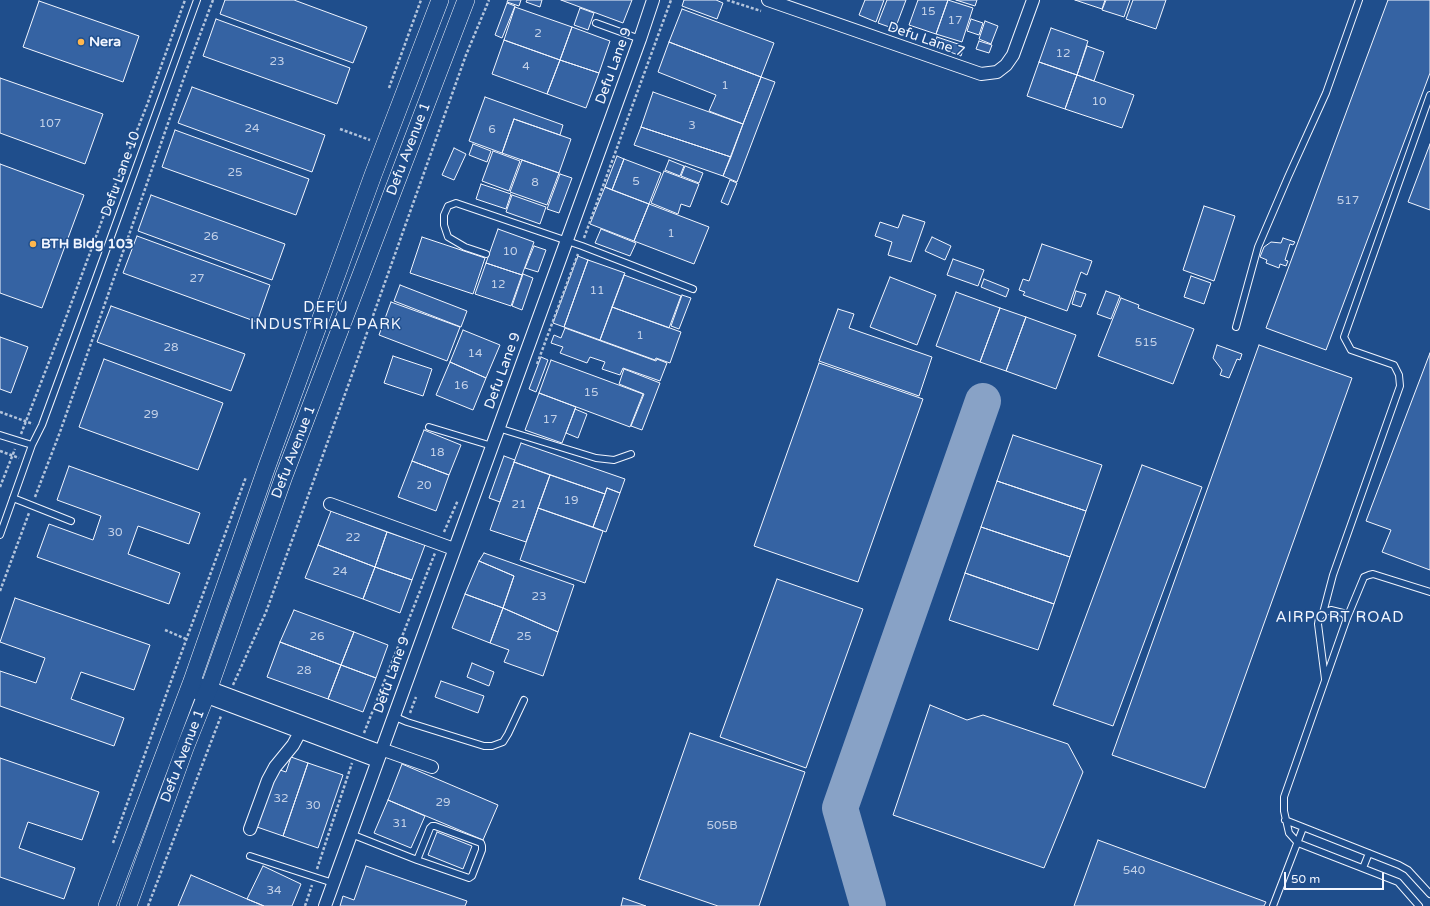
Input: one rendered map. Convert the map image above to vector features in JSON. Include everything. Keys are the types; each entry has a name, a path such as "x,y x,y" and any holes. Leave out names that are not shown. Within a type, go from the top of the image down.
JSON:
{"main road":[{"name":"Defu Avenue 1","path":"107,906 190,686 266,469 373,175 440,0"},
{"name":"Defu Avenue 1","path":"128,906 185,748 207,692 284,476 466,0"}],"street":[{"name":"Defu Lane 9","path":"325,906 653,0"},
{"name":"Defu Lane 7","path":"768,0 981,74 997,72 1006,65 1013,55 1033,0"},
{"path":"330,504 454,549"},
{"path":"190,686 358,748"},
{"path":"227,699 300,732 432,768"},
{"path":"250,829 268,780 275,767 293,745 300,732"}],"lane":[{"name":"Defu Lane 10","path":"0,535 32,445 41,427 95,281 197,0"},
{"path":"1236,327 1258,247 1326,93 1359,0"},
{"path":"596,23 640,39"},
{"path":"1325,681 1318,624 1319,618 1323,613 1333,575 1400,386 1399,375 1394,365 1351,350 1344,337 1430,95"},
{"path":"486,254 465,247 448,237 444,225 444,215 448,206 456,203 566,241 694,289"},
{"path":"429,427 492,446"},
{"path":"498,428 596,458 614,460 631,454"},
{"path":"0,435 32,445"},
{"path":"13,498 71,521"},
{"path":"1419,906 1398,882 1298,843 1289,833 1285,820 1284,797 1347,618 1364,577 1373,574 1430,592"},
{"path":"1323,613 1331,610 1338,611 1343,613 1347,618"},
{"path":"393,716 407,722 484,746 492,746 503,742 524,700"},
{"path":"1285,820 1408,870 1430,894"},
{"path":"351,834 417,860 469,878 472,876 482,850 482,846 481,844 432,826 417,860"},
{"path":"1273,906 1303,828"},
{"path":"1363,868 1369,853"},
{"path":"250,856 333,883"}],"path":[{"path":"0,487 19,441 185,0"},
{"path":"32,504 60,432 212,0"},
{"path":"148,906 227,699 272,597 466,55 489,0"},
{"path":"340,129 370,140"},
{"path":"0,412 41,427"},
{"path":"0,451 27,460"},
{"path":"305,906 358,748 439,543 461,493"},
{"path":"0,591 30,512"},
{"path":"165,630 186,639"}],"building":[{"path":"225,0 294,0 367,27 353,63 220,14"},
{"path":"508,0 521,0 519,6 507,2"},
{"path":"527,0 542,0 540,7 526,2"},
{"path":"561,0 632,0 623,23"},
{"path":"684,0 716,0 723,3 717,19 682,6"},
{"path":"865,0 884,0 876,22 859,15"},
{"path":"887,0 906,0 895,29 878,23"},
{"path":"918,0 948,0 936,34 909,25"},
{"path":"948,0 973,8 962,42 936,34"},
{"path":"956,0 977,0 975,6"},
{"path":"1075,0 1105,0 1102,9"},
{"path":"1106,0 1130,0 1124,17 1102,10"},
{"path":"1133,0 1166,0 1156,29 1126,19"},
{"path":"1388,0 1430,0 1430,73 1326,350 1266,328"},
{"name":"Nera","path":"39,1 139,36 123,82 23,47"},
{"path":"507,3 515,6 502,38 495,35"},
{"path":"515,7 572,27 560,60 504,40"},
{"path":"580,8 594,13 588,30 574,25"},
{"path":"682,9 774,43 761,77 669,42"},
{"path":"216,19 350,68 337,104 203,56"},
{"path":"971,19 983,23 979,35 967,31"},
{"path":"985,21 998,26 991,44 979,39"},
{"path":"572,27 610,41 599,73 560,60"},
{"path":"1051,28 1088,41 1077,75 1039,62"},
{"path":"937,37 964,46 961,56 934,46"},
{"path":"504,40 560,60 547,94 492,74"},
{"path":"979,41 992,45 989,53 976,49"},
{"path":"669,42 761,77 743,124 709,111 716,95 658,72"},
{"path":"1087,46 1104,52 1094,81 1077,75"},
{"path":"560,60 599,73 586,108 547,94"},
{"path":"1039,62 1077,75 1065,109 1027,96"},
{"path":"1077,75 1134,95 1122,128 1065,109"},
{"path":"761,77 775,82 737,182 723,176"},
{"path":"0,78 103,114 85,164 0,133"},
{"path":"192,87 325,135 312,172 178,123"},
{"path":"653,92 743,124 731,157 641,127"},
{"path":"485,97 563,125 560,135 514,119 502,153 469,141"},
{"path":"514,119 571,139 559,173 502,153"},
{"path":"641,127 731,157 723,176 634,145"},
{"path":"175,130 309,179 296,215 162,167"},
{"path":"473,144 491,151 487,162 469,155"},
{"path":"1430,144 1430,210 1408,202"},
{"path":"454,148 466,154 454,180 442,175"},
{"path":"493,151 520,161 509,191 482,181"},
{"path":"617,156 624,159 612,190 605,187"},
{"path":"624,159 661,173 649,204 612,190"},
{"path":"522,160 559,173 547,205 510,192"},
{"path":"669,160 684,166 680,176 665,170"},
{"name":"BTH Bldg 103","path":"0,164 84,195 42,308 0,293"},
{"path":"685,166 703,173 699,183 681,176"},
{"path":"664,171 699,184 690,207 681,204 678,214 651,203"},
{"path":"560,174 572,178 559,213 547,209"},
{"path":"730,180 737,183 728,205 721,202"},
{"path":"481,184 511,194 506,209 476,199"},
{"path":"605,187 649,204 634,241 590,224"},
{"path":"151,195 285,244 272,280 138,231"},
{"path":"512,195 546,207 540,224 506,212"},
{"path":"649,204 709,227 694,264 634,241"},
{"path":"1204,206 1235,216 1214,281 1183,270"},
{"path":"903,215 925,222 911,262 888,255 892,242 875,236 880,222 898,228"},
{"path":"498,229 534,242 522,275 486,263"},
{"path":"601,229 636,243 630,256 595,243"},
{"path":"137,236 270,285 257,322 123,273"},
{"path":"422,237 485,258 473,294 410,273"},
{"path":"932,237 951,246 945,260 925,251"},
{"path":"1283,238 1295,242 1293,245 1290,244 1285,260 1288,261 1286,266 1280,264 1279,268 1266,263 1267,260 1260,257 1264,247 1271,242 1281,243"},
{"path":"1042,244 1092,261 1087,275 1081,272 1067,311 1023,295 1025,292 1019,290 1023,279 1029,281"},
{"path":"534,246 546,250 538,272 525,268"},
{"path":"578,256 588,260 564,327 553,323"},
{"path":"953,259 984,270 978,286 947,275"},
{"path":"588,260 625,273 600,340 564,327"},
{"path":"486,263 522,275 511,306 475,294"},
{"path":"523,274 533,278 522,310 512,306"},
{"path":"624,275 681,296 669,328 612,307"},
{"path":"1191,276 1211,283 1204,304 1184,297"},
{"path":"890,277 936,295 917,345 870,327"},
{"path":"984,279 1009,289 1006,297 981,287"},
{"path":"400,285 467,311 461,327 394,301"},
{"path":"1076,291 1086,294 1081,307 1072,304"},
{"path":"1106,291 1120,296 1111,319 1097,314"},
{"path":"956,292 1000,308 980,362 936,346"},
{"path":"682,295 691,298 679,329 671,326"},
{"path":"1121,298 1139,305 1138,308 1194,329 1173,384 1098,356"},
{"path":"391,302 460,327 447,361 379,335"},
{"path":"111,306 245,354 231,391 97,342"},
{"path":"612,307 681,332 670,363 656,358 655,360 600,340"},
{"path":"1000,308 1026,317 1006,371 980,362"},
{"path":"838,309 854,314 849,328 932,357 919,396 819,361"},
{"path":"1026,317 1076,335 1056,389 1006,371"},
{"path":"565,328 656,361 657,359 667,363 660,381 623,368 620,375 602,369 605,362 590,357 587,363 560,353 563,347 551,343 554,335 561,338"},
{"path":"463,330 500,345 486,378 450,362"},
{"path":"0,337 28,347 11,393 0,389"},
{"path":"1217,345 1242,354 1240,360 1237,359 1229,378 1220,375 1222,370 1213,358"},
{"path":"1259,345 1352,378 1205,788 1112,755"},
{"path":"1430,353 1430,570 1382,552 1391,530 1366,521"},
{"path":"393,356 432,369 423,396 384,383"},
{"path":"541,357 548,360 536,392 529,389"},
{"path":"104,359 223,403 198,470 79,427"},
{"path":"551,360 643,394 630,427 539,393"},
{"path":"450,362 486,378 473,410 436,395"},
{"path":"819,363 923,399 858,582 754,546"},
{"path":"624,369 660,383 642,430 631,426 644,394 619,384"},
{"path":"539,393 576,407 562,443 525,430"},
{"path":"575,409 587,414 578,438 566,433"},
{"path":"424,430 461,445 449,475 412,461"},
{"path":"1013,435 1102,465 1086,511 997,481"},
{"path":"521,443 625,479 620,493 607,488 605,494 514,462"},
{"path":"504,456 515,460 500,502 489,498"},
{"path":"412,461 449,475 436,511 398,497"},
{"path":"514,462 550,475 526,542 490,530"},
{"path":"1142,465 1202,487 1113,726 1053,705"},
{"path":"69,466 200,513 189,544 138,526 128,554 180,573 169,604 37,557 49,524 93,540 101,516 57,500"},
{"path":"550,475 605,494 593,527 538,508"},
{"path":"997,481 1086,511 1070,557 981,527"},
{"path":"607,488 620,493 606,532 593,527"},
{"path":"538,508 603,531 585,583 520,560"},
{"path":"331,511 387,532 375,567 318,545"},
{"path":"981,527 1070,557 1054,604 965,573"},
{"path":"387,532 425,545 412,580 375,567"},
{"path":"318,545 375,567 363,599 305,578"},
{"path":"484,553 574,585 558,632 503,608 514,576 479,561"},
{"path":"479,561 514,576 503,608 465,594"},
{"path":"375,567 412,580 400,613 363,599"},
{"path":"965,573 1054,604 1038,650 949,620"},
{"path":"777,579 863,609 806,768 720,737"},
{"path":"465,594 503,608 490,643 452,628"},
{"path":"15,598 150,645 134,690 81,672 71,699 124,718 114,746 0,706 0,671 36,683 45,658 0,642"},
{"path":"503,608 558,632 543,676 504,662 509,650 490,643"},
{"path":"294,610 354,632 341,665 280,642"},
{"path":"354,632 388,645 376,678 341,665"},
{"path":"280,642 341,665 328,699 267,677"},
{"path":"472,663 494,672 489,686 467,677"},
{"path":"341,665 376,678 363,712 328,699"},
{"path":"441,681 484,696 478,713 435,697"},
{"path":"930,705 967,720 983,715 1068,744 1083,772 1044,868 893,815"},
{"path":"690,733 805,772 759,906 718,906 639,879"},
{"path":"291,757 308,763 283,836 257,827 277,769 286,772"},
{"path":"0,758 99,792 82,840 28,822 19,848 75,868 64,899 0,877"},
{"path":"308,763 343,775 318,848 283,836"},
{"path":"402,764 498,805 483,840 388,800"},
{"path":"388,800 425,816 411,848 374,833"},
{"path":"437,832 472,846 463,869 428,855"},
{"path":"1098,840 1266,902 1264,906 1074,906"},
{"path":"263,866 301,884 292,906 264,906 247,899"},
{"path":"366,866 467,901 465,906 340,906 343,896 354,900"},
{"path":"191,875 247,899 264,906 178,906"},
{"path":"623,898 646,906 621,906"}],"taxiway":[{"path":"868,906 840,808 983,401"}],"place":[{"name":"Nera","path":"81,42"},
{"name":"BTH Bldg 103","path":"33,244"}],"district":[{"name":"DEFU INDUSTRIAL PARK","path":"326,316"},
{"name":"AIRPORT ROAD","path":"1340,618"}]}
